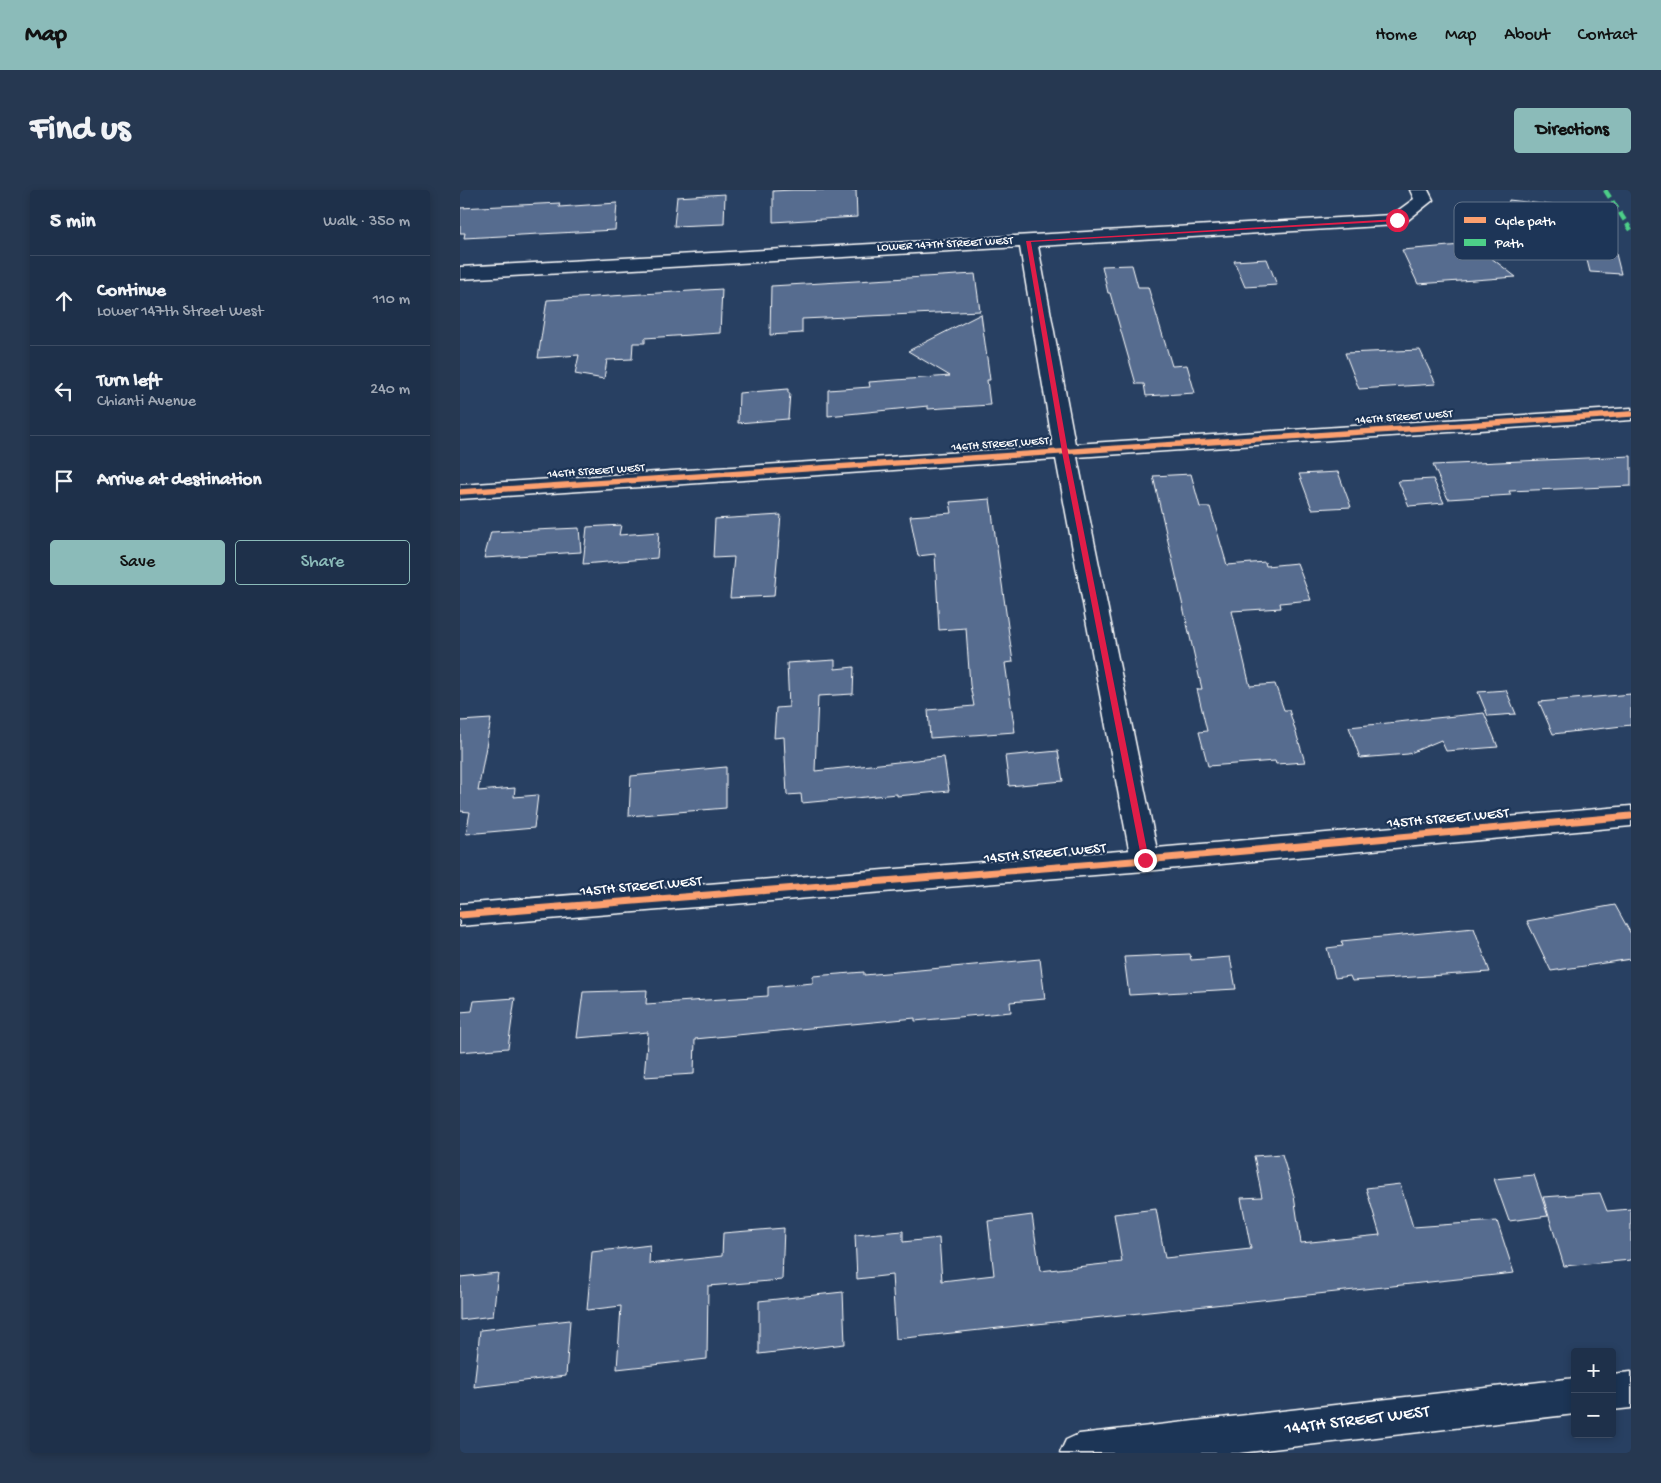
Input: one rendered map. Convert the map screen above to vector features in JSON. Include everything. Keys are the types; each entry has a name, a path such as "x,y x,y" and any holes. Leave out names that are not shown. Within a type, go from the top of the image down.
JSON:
{"street":[{"name":"LOWER 147TH STREET WEST","path":"460,273 1397,220 1422,195"},
{"path":"1028,241 1065,452 1145,860"},
{"name":"146TH STREET WEST","path":"460,492 1631,414"},
{"name":"145TH STREET WEST","path":"460,916 1145,860 1631,816"},
{"path":"1616,1392 1631,1390"},
{"name":"144TH STREET WEST","path":"1079,1453 1571,1396"}],"building":[{"path":"856,190 857,217 773,222 773,191"},
{"path":"725,194 724,224 674,226 677,197"},
{"path":"1509,200 1526,202 1509,202"},
{"path":"560,203 559,207 617,203 615,230 464,238 465,233 460,233 460,208"},
{"path":"1454,246 1454,260 1494,260 1516,277 1418,284 1402,250"},
{"path":"1267,259 1277,285 1245,287 1234,261"},
{"path":"1587,260 1618,260 1621,274 1590,272"},
{"path":"1132,265 1138,287 1148,287 1172,366 1187,365 1195,393 1146,396 1144,384 1136,384 1110,293 1108,293 1102,266"},
{"path":"975,274 980,311 802,319 802,333 770,335 771,286"},
{"path":"722,289 720,333 645,338 645,343 633,343 632,359 607,360 604,379 575,374 579,355 538,358 547,300"},
{"path":"981,314 990,380 987,380 990,405 928,409 928,406 828,416 828,390 870,387 869,382 950,376 908,351"},
{"path":"1420,350 1436,384 1359,389 1345,353"},
{"path":"788,389 788,393 790,393 788,419 738,423 739,393"},
{"path":"1631,456 1631,486 1509,491 1511,495 1448,499 1433,465"},
{"path":"1338,472 1351,507 1312,509 1299,474"},
{"path":"1191,474 1200,507 1210,507 1227,565 1265,562 1266,566 1297,563 1311,600 1280,603 1281,608 1232,611 1250,686 1275,684 1284,710 1289,710 1305,762 1276,764 1275,761 1208,766 1199,732 1207,731 1197,689 1202,689 1153,476"},
{"path":"1433,479 1444,503 1409,506 1398,481"},
{"path":"990,499 1013,662 1005,663 1015,732 930,738 928,710 974,706 970,685 966,628 939,630 935,554 918,556 910,516 952,513 950,502"},
{"path":"781,515 774,596 730,598 734,557 713,558 715,519"},
{"path":"621,525 619,535 659,532 657,558 583,564 587,527"},
{"path":"579,528 581,552 484,558 491,532"},
{"path":"835,660 835,669 854,667 853,694 818,696 815,771 944,757 949,791 802,803 801,794 787,795 784,737 774,738 776,708 789,707 787,663"},
{"path":"1506,690 1516,714 1488,716 1478,692"},
{"path":"1631,694 1631,725 1553,734 1539,702"},
{"path":"1484,713 1498,747 1446,751 1441,740 1408,754 1360,758 1349,727"},
{"path":"491,719 478,791 515,788 514,797 538,795 534,828 466,834 470,812 460,811 460,721"},
{"path":"1058,751 1063,781 1009,786 1005,756"},
{"path":"726,767 726,808 629,816 631,776"},
{"path":"1615,905 1631,934 1631,959 1551,971 1527,921"},
{"path":"1474,928 1490,972 1352,981 1350,976 1335,978 1327,948 1343,946 1341,941"},
{"path":"1190,954 1191,960 1230,957 1236,989 1129,995 1124,957"},
{"path":"1040,959 1045,999 1010,1002 1011,1012 915,1021 915,1018 695,1039 694,1074 644,1077 648,1032 577,1038 583,992 647,990 646,1004 768,996 768,987 813,983 813,976 864,972 864,975"},
{"path":"515,998 508,1048 460,1052 460,1012 472,1011 474,1001"},
{"path":"1282,1154 1294,1196 1301,1243 1380,1235 1366,1188 1400,1184 1413,1227 1497,1221 1514,1273 896,1339 892,1275 857,1279 855,1235 903,1231 903,1242 939,1238 942,1281 994,1275 988,1221 1032,1215 1040,1271 1122,1262 1114,1214 1156,1209 1165,1258 1251,1249 1241,1198 1262,1197 1254,1156"},
{"path":"1534,1175 1548,1216 1509,1221 1494,1179"},
{"path":"1600,1193 1607,1211 1631,1209 1631,1260 1564,1266 1543,1197"},
{"path":"784,1228 782,1280 708,1286 707,1359 617,1369 621,1306 587,1310 592,1252 650,1245 649,1264 722,1256 723,1233"},
{"path":"498,1273 493,1316 460,1320 460,1277"},
{"path":"843,1292 845,1344 759,1354 759,1301"},
{"path":"570,1320 566,1376 474,1387 480,1330"}],"marked path":[{"path":"1605,190 1613,202"},
{"path":"1618,210 1631,230"}],"cycle path":[{"path":"460,492 1631,414"},
{"path":"460,915 1145,860 1631,816"}],"route":[{"path":"1145,860 1065,452 1028,241 1397,220"}]}
